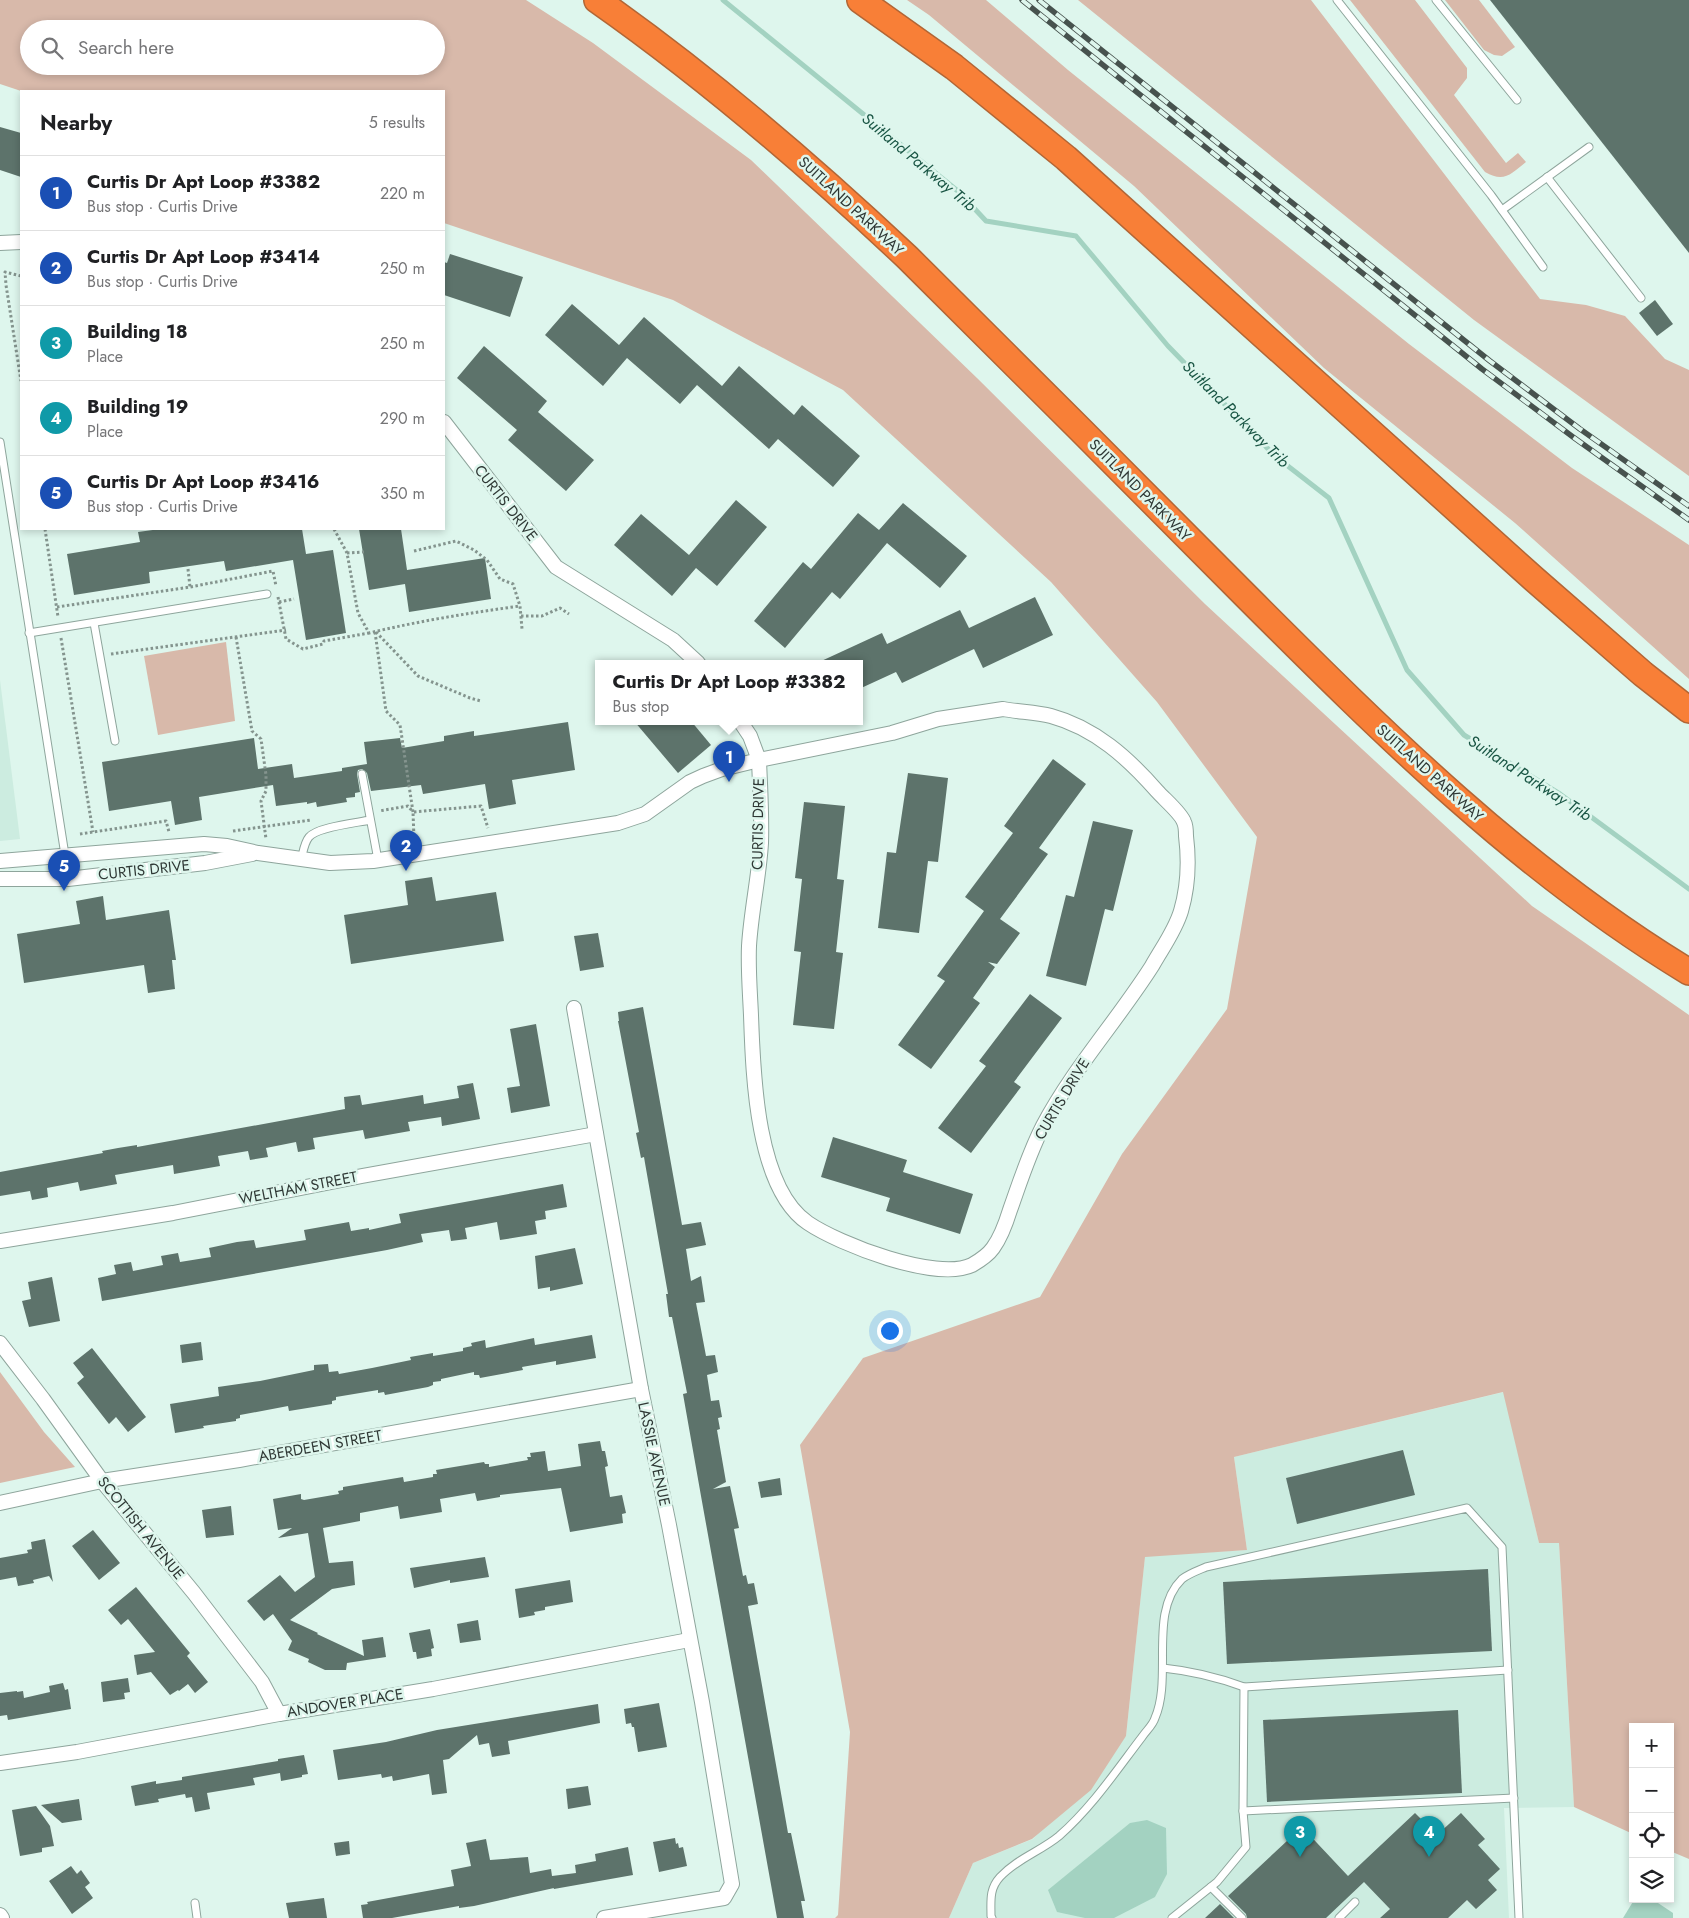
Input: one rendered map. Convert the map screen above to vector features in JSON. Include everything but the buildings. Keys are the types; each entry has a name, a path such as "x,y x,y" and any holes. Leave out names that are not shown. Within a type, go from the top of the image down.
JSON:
{"highway":[{"name":"SUITLAND PARKWAY","path":"597,0 728,98 839,192 914,264 1338,687 1444,788 1516,850 1555,880 1634,937 1689,972"},
{"path":"860,0 946,61 1066,158 1534,579 1643,674 1689,710"}],"street":[{"path":"0,243 20,242"},
{"name":"CURTIS DRIVE","path":"445,423 556,567 673,640 695,660"},
{"name":"CURTIS DRIVE","path":"0,861 204,844 227,846 300,860 330,863 378,860 618,823 645,814 690,782 722,769 760,760 892,734 938,719 1003,709 1050,716 1096,735 1135,766 1184,821 1189,856 1186,889 1181,912 1170,936 1136,991 1073,1076 1042,1128 1030,1154 1003,1230 994,1248 970,1266 942,1269 895,1260 864,1250 821,1231 804,1221 790,1207 775,1178 768,1159 753,1076 750,1001 749,947 761,845 760,760 750,736 743,725"},
{"name":"CURTIS DRIVE","path":"0,880 68,879 205,863 263,854"},
{"name":"LASSIE AVENUE","path":"574,1008 641,1389 669,1525 713,1766 732,1884 724,1898 604,1918"},
{"name":"WELTHAM STREET","path":"0,1241 173,1213 362,1176 596,1134"},
{"name":"SCOTTISH AVENUE","path":"0,1343 102,1481 206,1608 262,1682 279,1714"},
{"name":"ABERDEEN STREET","path":"0,1503 102,1481 239,1460 641,1389"},
{"name":"ANDOVER PLACE","path":"0,1763 87,1750 279,1714 433,1689 690,1640"}],"lane":[{"path":"1337,0 1502,210 1543,267"},
{"path":"1436,0 1517,100"},
{"path":"1502,210 1589,147"},
{"path":"1547,177 1641,298"},
{"path":"0,442 65,856"},
{"path":"29,633 267,594"},
{"path":"94,622 115,741"},
{"path":"362,774 378,860"},
{"path":"300,860 310,835 370,817"},
{"path":"992,1918 991,1890 1000,1877 1025,1856 1057,1838 1078,1819 1098,1796 1155,1719 1161,1696 1163,1668 1162,1633 1171,1596 1183,1578 1206,1567 1467,1508 1502,1547 1520,1918"},
{"path":"1163,1668 1191,1671 1244,1687 1508,1670"},
{"path":"1172,1918 1212,1887 1246,1848 1243,1810 1244,1687"},
{"path":"1243,1810 1514,1798"},
{"path":"1212,1887 1242,1918"},
{"path":"1339,1918 1355,1902"},
{"path":"195,1903 197,1918"}],"path":[{"path":"20,276 6,272 20,375"},
{"path":"16,349 20,348"},
{"path":"44,530 69,693 93,832"},
{"path":"335,530 347,553 358,613 369,633"},
{"path":"414,551 456,541 474,550 487,560 500,578 514,584 520,606 522,629"},
{"path":"347,553 364,552"},
{"path":"188,569 190,587"},
{"path":"57,607 274,572 286,630 286,639 303,649 323,644 324,641 375,632 414,622 520,606"},
{"path":"280,602 294,599"},
{"path":"521,616 542,616 560,608 569,614"},
{"path":"100,656 286,630"},
{"path":"375,632 418,676 481,701"},
{"path":"375,632 386,711 400,725 414,839 407,840"},
{"path":"236,637 252,731 261,739 266,775 266,791 261,801 264,827 263,854"},
{"path":"370,817 379,811 408,806 412,812"},
{"path":"412,812 481,806 488,829 497,828"},
{"path":"379,811 380,820"},
{"path":"229,831 313,820"},
{"path":"80,834 166,821 170,836"}],"shaded area":[{"path":"0,0 526,0 593,43 751,160 977,378 1205,604 1532,906 1689,1015 1689,1859 1674,1853 1674,1723 1629,1723 1629,1832 1574,1807 1559,1543 1539,1543 1503,1392 1234,1457 1247,1550 1145,1557 1126,1736 1091,1790 1032,1839 973,1863 949,1918 835,1918 838,1915 850,1732 800,1445 863,1358 1040,1297 1122,1154 1227,1009 1257,837 1157,702 1051,582 843,390 673,300 445,223 445,90 20,90 0,84"},
{"path":"907,0 986,0 1068,70 1409,344 1572,468 1689,545 1689,679 1515,523 1324,368 1134,186 929,15"},
{"path":"1078,0 1311,0 1540,299 1586,305 1625,316 1665,359 1689,370 1689,476 1474,320"},
{"path":"1350,0 1415,0 1467,68 1467,78 1454,95 1506,163 1518,153 1526,162 1507,176 1497,177 1485,172"},
{"path":"1445,0 1479,0 1515,47 1502,56 1494,55 1484,50"},
{"path":"226,642 235,721 158,735 144,656"},
{"path":"0,680 20,839 0,841"},
{"path":"0,1372 44,1432 75,1467 0,1483"},
{"path":"1504,1392 1539,1543 1559,1543 1574,1807 1504,1808 1509,1918 949,1918 973,1863 1033,1839 1126,1736 1145,1556 1247,1550 1234,1457"},
{"path":"1147,1820 1166,1828 1167,1874 1155,1897 1114,1918 1085,1918 1057,1912 1048,1890 1130,1823"},
{"path":"1632,1903 1658,1903 1673,1913 1673,1918 1623,1918"}],"waterway":[{"name":"Suitland Parkway Trib","path":"723,0 959,192 986,221 1076,236 1168,346 1275,456 1329,498 1407,670 1464,735 1560,794 1689,889"}],"railway":[{"path":"1022,0 1482,369 1689,520"},
{"path":"1039,0 1490,361 1580,429 1689,506"}],"place":[{"name":"Curtis Dr Apt Loop #3382","path":"729,782"},
{"name":"Curtis Dr Apt Loop #3414","path":"406,871"},
{"name":"Curtis Dr Apt Loop #3416","path":"64,891"},
{"name":"Building 18","path":"1300,1857"},
{"name":"Building 19","path":"1429,1857"}]}
